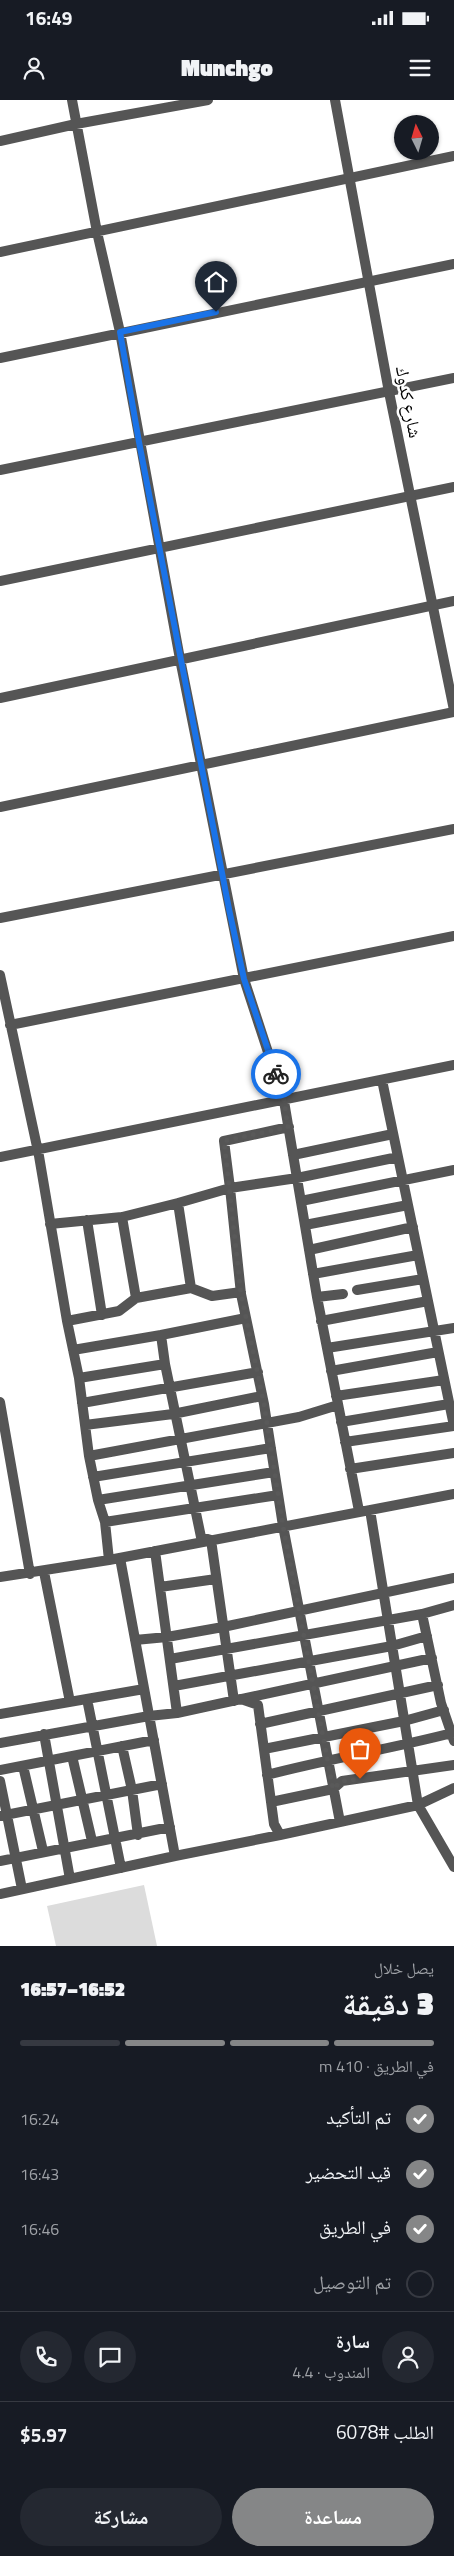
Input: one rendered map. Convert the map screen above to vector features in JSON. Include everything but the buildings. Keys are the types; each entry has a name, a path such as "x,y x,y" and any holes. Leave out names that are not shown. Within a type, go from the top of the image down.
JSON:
{"street":[{"path":"72,100 97,232 120,332 200,764 244,979 284,1101 321,1321 359,1511"},
{"path":"0,141 76,124 208,100"},
{"name":"شارع كدوك","path":"335,100 390,392 454,711"},
{"path":"0,252 454,156"},
{"path":"0,358 369,280 454,264"},
{"path":"0,470 454,378"},
{"path":"0,581 454,487"},
{"path":"0,698 454,602"},
{"path":"0,807 454,711"},
{"path":"0,918 454,829"},
{"path":"10,1025 454,936"},
{"path":"0,974 38,1151 67,1321 79,1378 89,1456 98,1500 105,1522 108,1560"},
{"path":"0,1157 38,1151 454,1065"},
{"path":"345,1442 454,1426 382,1080"},
{"path":"288,1127 224,1141 241,1292 258,1372 283,1526 340,1822"},
{"path":"293,1155 393,1134"},
{"path":"50,1224 122,1217 230,1188 297,1178 398,1157"},
{"path":"301,1200 454,1170"},
{"path":"178,1203 191,1288"},
{"path":"305,1225 408,1204"},
{"path":"122,1217 136,1298"},
{"path":"87,1220 102,1314"},
{"path":"309,1250 412,1227"},
{"path":"313,1274 418,1255"},
{"path":"357,1290 423,1279"},
{"path":"67,1321 119,1312 136,1298 191,1288 212,1296 241,1292"},
{"path":"317,1297 343,1294"},
{"path":"321,1321 428,1301"},
{"path":"73,1350 246,1318"},
{"path":"327,1348 454,1328"},
{"path":"161,1335 165,1364 201,1537 211,1540"},
{"path":"331,1371 438,1352"},
{"path":"79,1378 165,1364"},
{"path":"82,1403 258,1372"},
{"path":"89,1456 299,1417 337,1400 444,1380"},
{"path":"85,1425 175,1414 262,1396"},
{"path":"0,1402 30,1574"},
{"path":"341,1422 449,1404"},
{"path":"93,1476 271,1448"},
{"path":"350,1470 454,1453"},
{"path":"98,1500 274,1472"},
{"path":"0,1578 120,1558 454,1494"},
{"path":"105,1522 278,1495"},
{"path":"370,1510 418,1805 454,1867"},
{"path":"211,1540 230,1677 237,1700"},
{"path":"155,1551 177,1714"},
{"path":"120,1558 175,1856"},
{"path":"44,1572 70,1702"},
{"path":"135,1640 167,1637 223,1627 454,1578"},
{"path":"160,1587 216,1579"},
{"path":"170,1659 422,1614 454,1605"},
{"path":"267,1775 327,1759 453,1737 444,1710 422,1614"},
{"path":"174,1686 392,1646 427,1636"},
{"path":"0,1742 149,1716 177,1714 432,1658"},
{"path":"260,1724 438,1685"},
{"path":"0,1714 144,1689"},
{"path":"87,1699 121,1868"},
{"path":"237,1700 258,1705 270,1802 274,1824 280,1835"},
{"path":"264,1749 404,1722 444,1710"},
{"path":"44,1734 47,1761 66,1846 70,1879"},
{"path":"0,1770 154,1740"},
{"path":"122,1746 132,1790 138,1835"},
{"path":"72,1756 92,1841"},
{"path":"270,1802 333,1789 342,1781 454,1765"},
{"path":"23,1766 43,1851"},
{"path":"0,1781 3,1815 22,1889"},
{"path":"3,1815 162,1784"},
{"path":"0,1894 418,1805 454,1788"},
{"path":"0,1861 66,1846 138,1835 170,1827"}],"shaded area":[{"path":"144,1885 157,1946 56,1946 47,1906"}],"way so far":[{"path":"276,1074 284,1101 288,1127 224,1141 241,1294 264,1404 283,1526 333,1789 342,1781 360,1779"}],"route":[{"path":"216,312 120,332 139,442 229,909 244,979 276,1074"}]}
